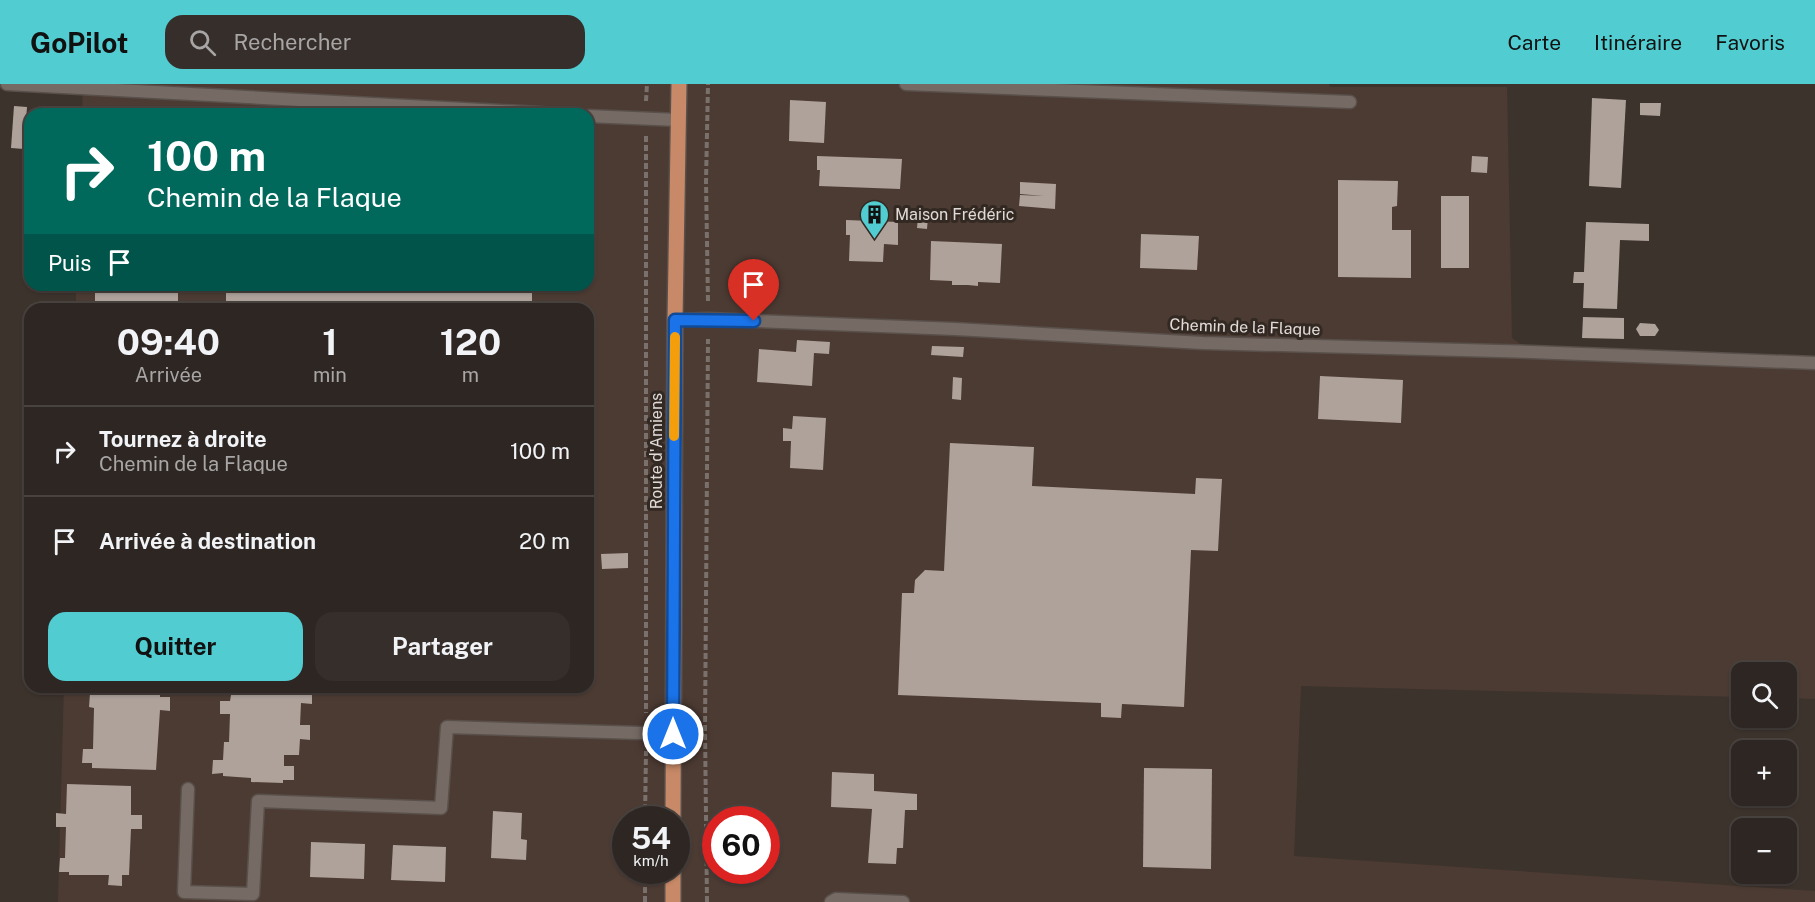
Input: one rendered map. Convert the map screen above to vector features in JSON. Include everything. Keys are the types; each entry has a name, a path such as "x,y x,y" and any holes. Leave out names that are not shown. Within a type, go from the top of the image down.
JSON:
{"main road":[{"name":"Route d'Amiens","path":"673,806 675,320 679,84"},
{"path":"673,884 673,902"}],"lane":[{"path":"7,84 446,108"},
{"path":"906,84 1350,102"},
{"path":"594,116 678,120"},
{"name":"Chemin de la Flaque","path":"675,320 708,319 955,329 1203,343 1815,363"},
{"path":"188,789 184,892 253,894 258,801 441,808 447,727 673,734"},
{"path":"831,902 836,898 903,902"}],"path":[{"path":"645,806 647,84"},
{"path":"707,902 705,694 708,84"},
{"path":"645,884 645,902"}],"shaded area":[{"path":"83,84 1329,84 1330,87 1507,87 1512,338 1531,352 1815,363 1815,699 1797,698 1797,662 1731,662 1731,697 1301,686 1294,856 1815,891 1815,902 58,902 64,693 594,693 594,303 76,303 76,291 594,291 594,108 82,108"}],"building":[{"path":"1592,98 1626,100 1621,188 1589,186"},
{"path":"790,100 826,102 824,143 789,141"},
{"path":"1640,103 1661,103 1660,116 1640,115"},
{"path":"14,106 27,107 24,108 24,149 11,148"},
{"path":"817,156 902,159 900,189 819,186 820,170 817,170"},
{"path":"1472,156 1488,157 1487,173 1471,172"},
{"path":"1338,180 1398,181 1397,206 1392,207 1392,230 1411,230 1411,278 1338,277"},
{"path":"1020,182 1056,184 1055,209 1019,206 1020,195 1044,196 1020,194"},
{"path":"1441,196 1469,196 1469,268 1441,268"},
{"path":"918,217 928,217 927,229 917,228"},
{"name":"Maison Frédéric","path":"846,220 898,222 898,245 884,244 883,262 849,261 850,235 846,235"},
{"path":"1586,222 1649,224 1649,241 1620,240 1617,309 1583,308 1584,283 1573,283 1574,272 1584,272"},
{"path":"1141,234 1199,236 1197,270 1140,268"},
{"path":"931,241 1002,244 1000,283 978,282 978,286 952,285 952,281 930,280"},
{"path":"95,291 178,291 178,303 95,303"},
{"path":"226,291 532,291 532,303 226,303"},
{"path":"1583,317 1624,318 1624,339 1582,338"},
{"path":"1640,323 1655,324 1659,330 1655,336 1640,336 1636,329"},
{"path":"797,340 830,342 829,354 814,353 812,386 757,382 759,349 796,352"},
{"path":"932,346 964,347 963,357 931,355"},
{"path":"1320,376 1403,380 1401,423 1318,419"},
{"path":"953,377 962,378 961,400 952,399"},
{"path":"793,416 826,418 823,470 790,468 791,441 783,441 783,428 792,429"},
{"path":"950,443 1034,447 1032,486 1195,494 1196,478 1222,479 1218,551 1191,550 1184,707 1122,704 1121,718 1101,717 1101,703 898,695 902,593 914,593 915,580 925,570 944,571"},
{"path":"628,553 628,568 602,569 601,554"},
{"path":"90,693 160,694 160,697 170,697 170,711 160,710 156,770 92,768 92,763 82,763 83,749 93,749 94,708 89,707"},
{"path":"238,693 312,693 312,704 301,703 300,725 310,725 310,740 300,739 299,755 284,755 284,766 294,766 294,780 283,780 283,783 251,782 251,778 223,776 223,773 212,774 213,760 223,760 224,742 229,742 230,714 220,714 220,701 230,701 231,695 238,695"},
{"path":"1144,768 1212,769 1211,869 1143,867"},
{"path":"832,772 874,774 874,791 917,794 917,810 905,810 903,848 897,848 896,864 868,863 872,809 831,807"},
{"path":"67,784 131,786 131,815 142,815 142,829 131,829 129,875 122,875 122,886 108,885 109,875 69,875 69,872 59,872 60,858 65,858 66,827 56,827 56,813 66,814"},
{"path":"493,811 522,813 521,839 527,840 526,860 491,858"},
{"path":"311,842 365,844 364,879 310,877"},
{"path":"393,845 446,847 445,882 391,880"}],"slow traffic":[{"path":"674,436 675,337"}],"place":[{"name":"Maison Frédéric","path":"874,240"}],"route":[{"path":"673,734 675,320 754,321"}]}
